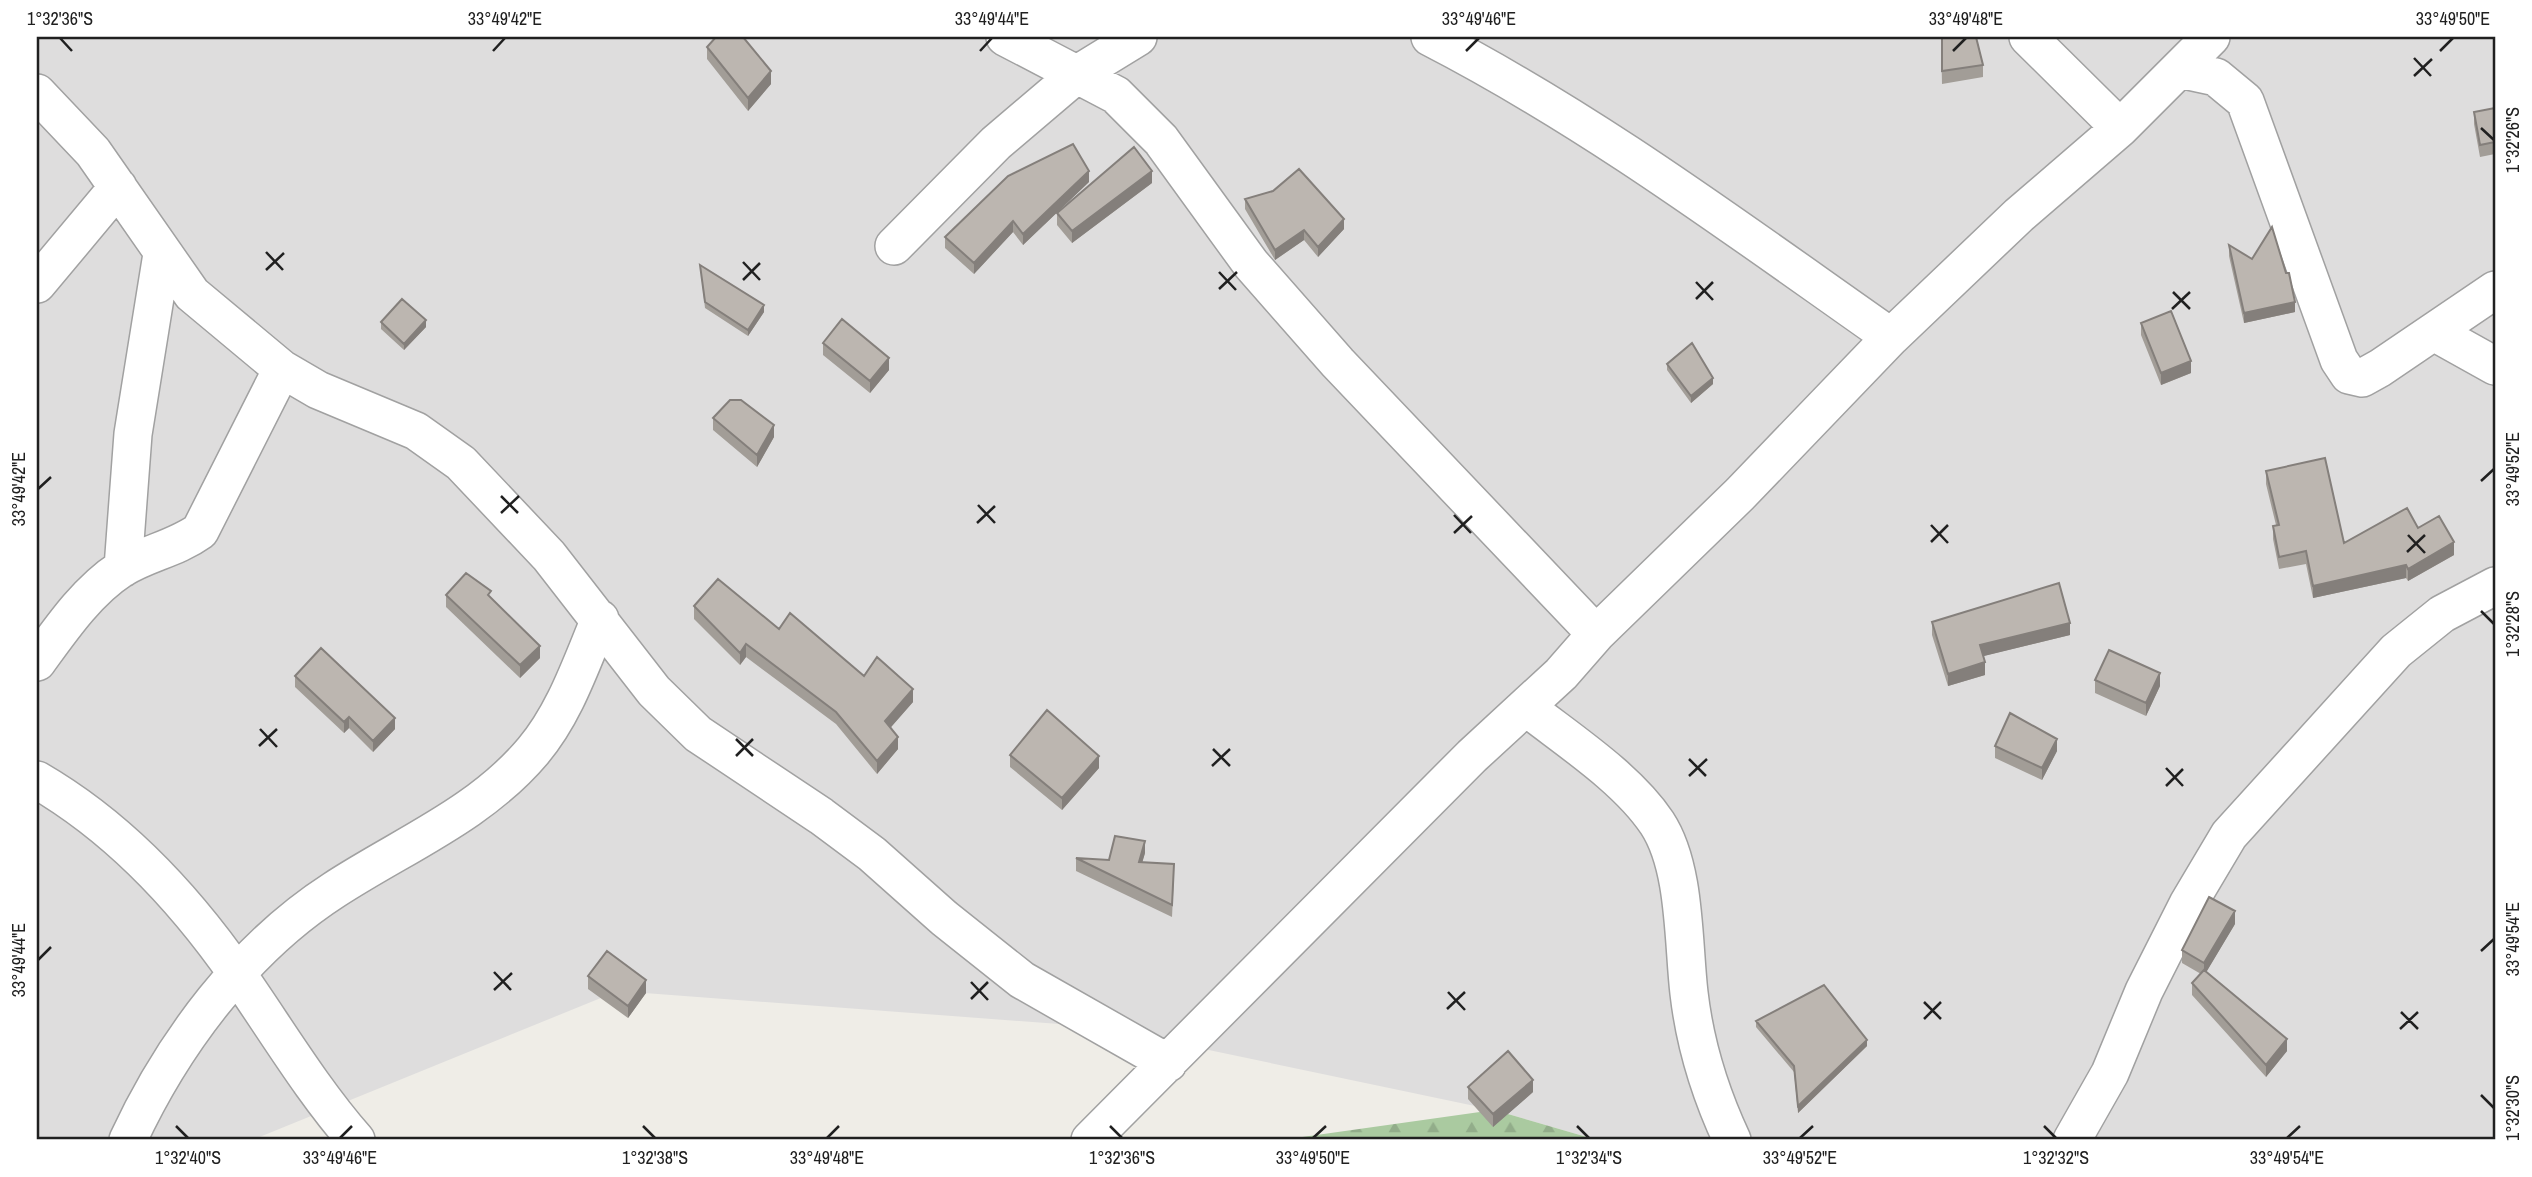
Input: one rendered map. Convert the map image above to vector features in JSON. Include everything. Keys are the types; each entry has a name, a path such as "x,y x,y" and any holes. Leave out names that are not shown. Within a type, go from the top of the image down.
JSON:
{"street":[{"path":"1005,37 1116,95 1161,140 1259,274 1338,363 1596,635"},
{"path":"894,246 996,143 1076,75 1138,37"},
{"path":"1430,37 1580,124 1723,218 1891,337"},
{"path":"2028,37 2120,128"},
{"path":"1090,1140 1472,756 1526,707 1740,494 1891,337 2019,215 2120,128 2211,37"},
{"path":"2179,69 2216,77 2245,101 2339,360 2349,375 2362,378 2495,290"},
{"path":"37,93 93,152 192,294 282,369 318,390 416,431 461,463 549,556 654,691 698,734 821,816 872,854 944,918 1022,980 1168,1063"},
{"path":"37,284 118,187"},
{"path":"123,568 133,434 162,254"},
{"path":"2434,332 2495,366"},
{"path":"37,662 96,589 123,568 181,544 200,531 282,369"},
{"path":"2072,1140 2110,1073 2144,991 2188,904 2229,835 2396,650 2442,614 2495,586"},
{"path":"128,1140 182,1048 236,972 290,921 335,889 451,823 502,783 534,750 558,714 600,619"},
{"path":"1526,707 1600,765 1640,803 1657,824 1669,850 1681,904 1689,995 1702,1064 1732,1140"},
{"path":"37,780 114,833 170,890 236,972 288,1050 356,1140"}],"shaded area":[{"path":"37,37 2495,37 2495,1140 1597,1140 1494,1110 1099,1027 618,991 252,1140 37,1140"}],"green space":[{"path":"1494,1110 1597,1140 1281,1140"}],"building":[{"path":"716,37 743,37 771,71 748,98 707,47"},
{"path":"1942,37 1976,37 1983,65 1942,71"},
{"path":"2495,108 2495,142 2480,145 2474,112"},
{"path":"1073,144 1089,171 1023,234 1013,221 974,263 945,237 1008,176"},
{"path":"1134,147 1152,171 1072,231 1057,213"},
{"path":"1299,169 1344,219 1318,247 1304,230 1275,250 1245,199 1273,191"},
{"path":"2272,227 2286,273 2289,273 2295,302 2244,313 2229,245 2252,259"},
{"path":"700,265 764,305 748,330 705,302"},
{"path":"402,299 426,320 404,344 381,322"},
{"path":"2171,311 2191,361 2161,373 2141,323"},
{"path":"842,319 889,358 870,381 823,343"},
{"path":"1692,343 1713,378 1691,396 1667,364"},
{"path":"730,400 741,400 774,425 757,455 713,418"},
{"path":"2325,458 2344,543 2407,508 2418,528 2439,516 2454,542 2408,569 2406,565 2313,586 2306,551 2279,557 2273,526 2279,525 2266,471"},
{"path":"466,573 491,591 488,595 540,646 520,665 446,595"},
{"path":"718,579 779,629 790,613 864,676 877,657 913,689 885,721 898,737 877,761 836,712 746,644 740,653 694,606"},
{"path":"2059,583 2070,623 1980,645 1985,662 1948,674 1932,622"},
{"path":"321,648 395,718 373,741 349,717 344,722 295,676"},
{"path":"2109,650 2160,673 2146,703 2095,680"},
{"path":"1047,710 1099,756 1062,798 1010,755"},
{"path":"2010,713 2057,739 2042,768 1995,746"},
{"path":"1115,836 1145,841 1139,862 1174,864 1172,905 1076,858 1109,860"},
{"path":"2209,897 2235,911 2204,963 2182,950"},
{"path":"607,951 646,980 628,1006 588,976"},
{"path":"2204,970 2287,1039 2266,1065 2192,983"},
{"path":"1824,985 1867,1040 1798,1106 1794,1066 1756,1021"},
{"path":"1508,1051 1533,1080 1493,1114 1468,1087"}]}
